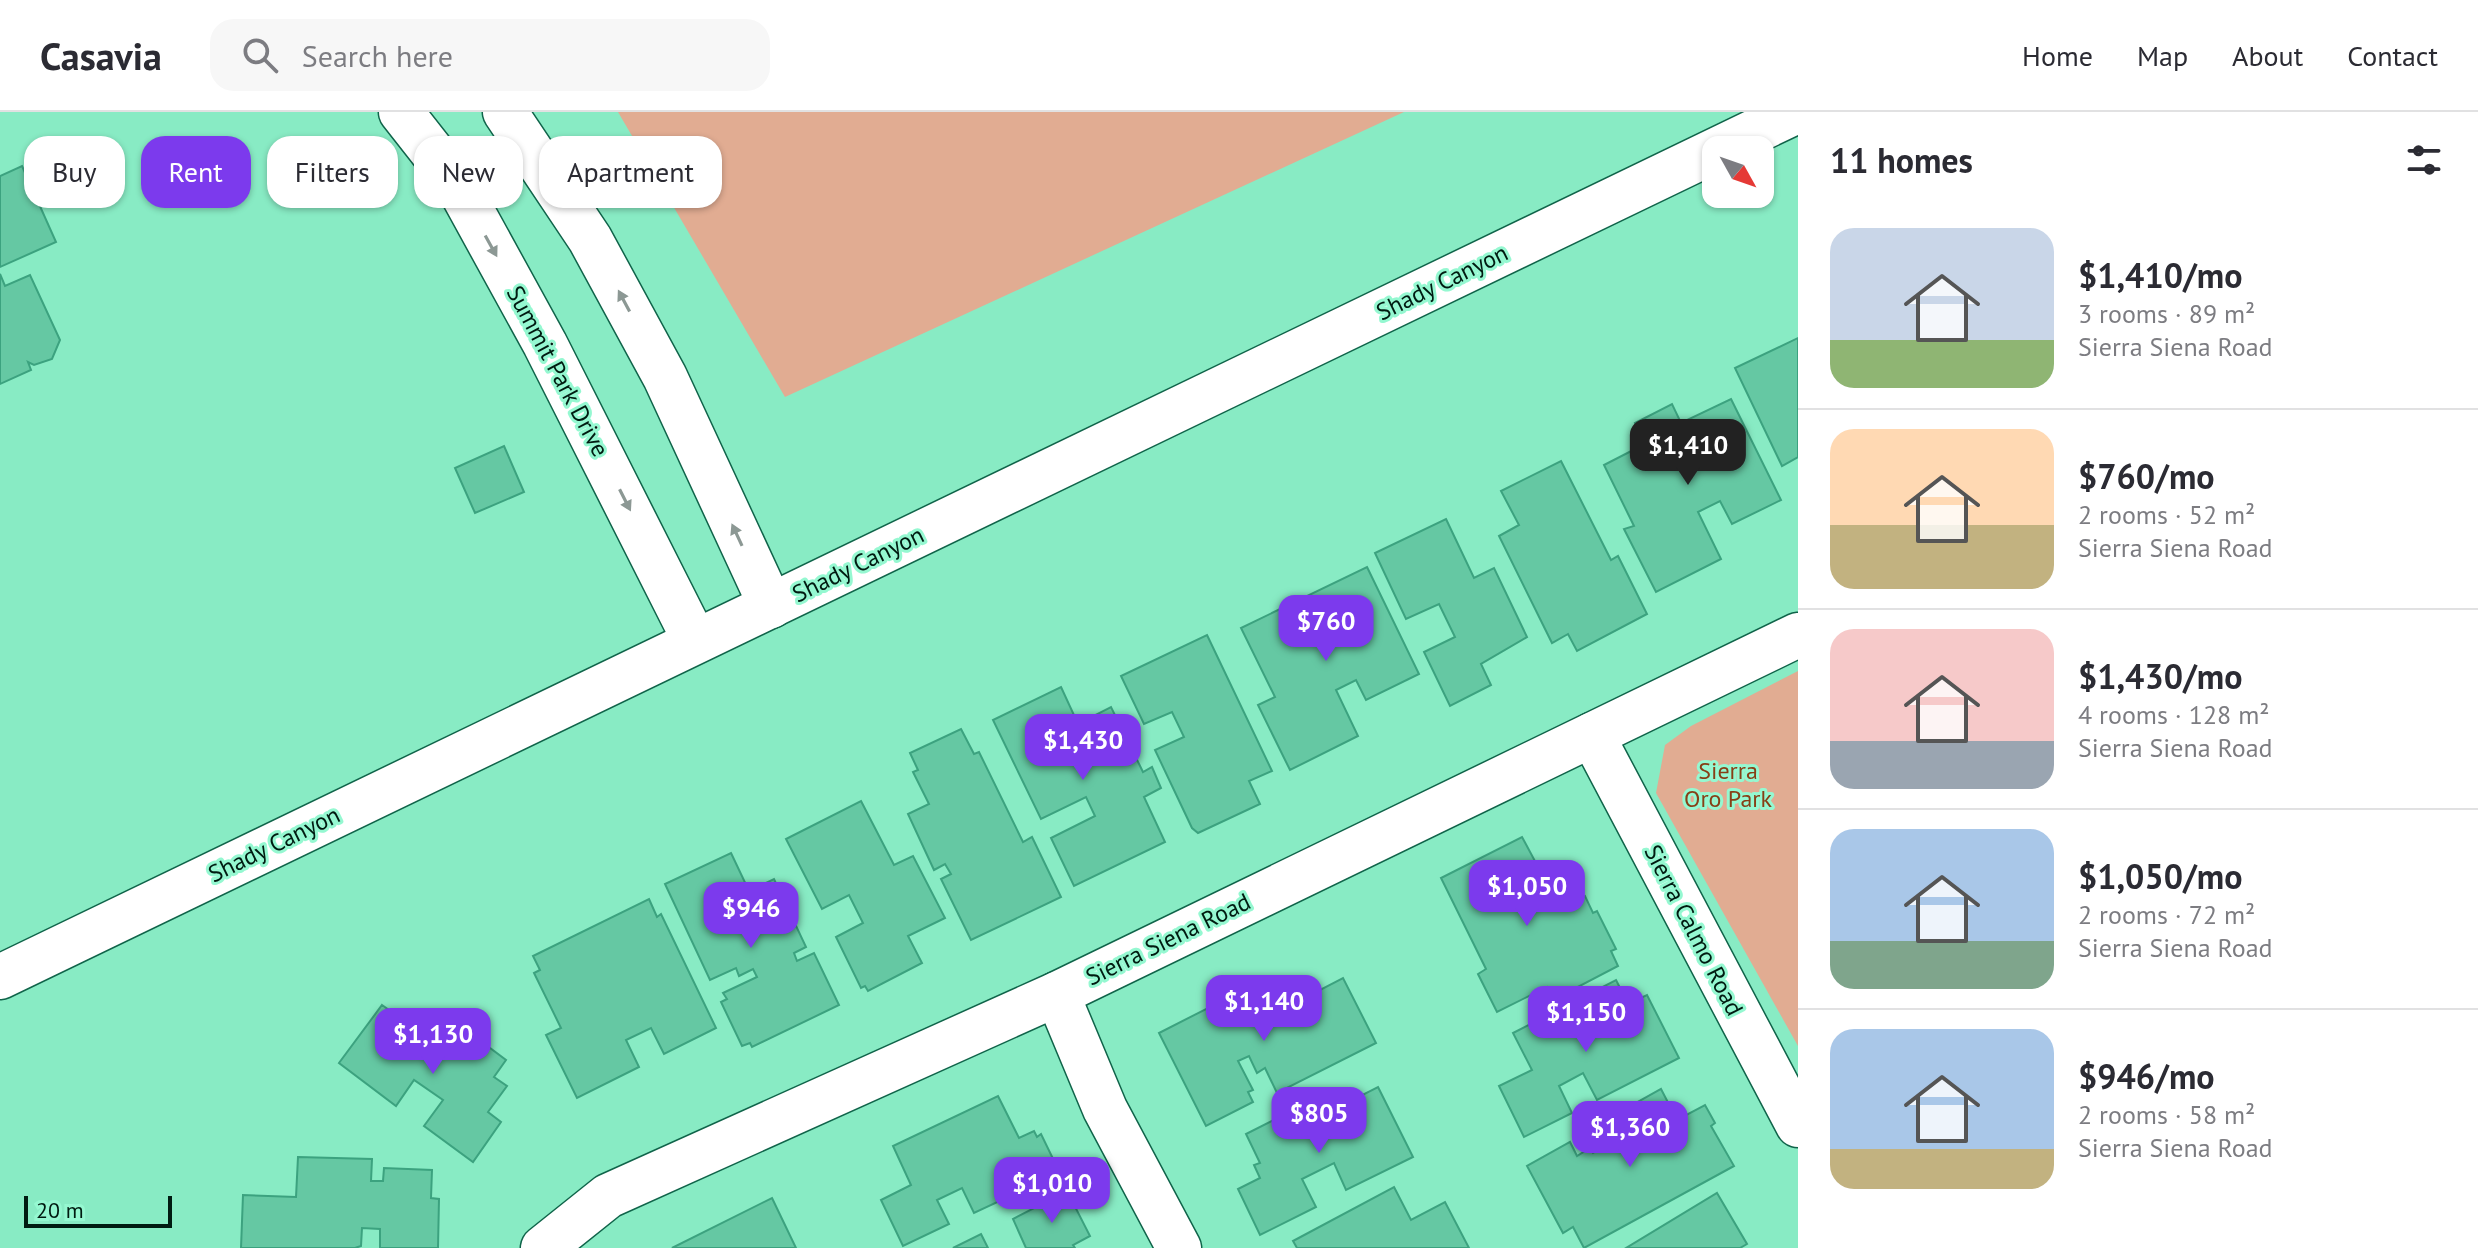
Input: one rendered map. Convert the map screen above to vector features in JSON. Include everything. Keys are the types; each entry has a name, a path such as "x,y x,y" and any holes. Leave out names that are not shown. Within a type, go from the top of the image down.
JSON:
{"street":[{"name":"Summit Park Drive","path":"401,112 456,182 545,344 695,641"},
{"path":"505,112 590,239 665,377 771,606"},
{"name":"Shady Canyon","path":"0,977 1795,112"},
{"name":"Sierra Siena Road","path":"543,1248 608,1196 1057,994 1798,635"},
{"name":"Sierra Calmo Road","path":"1592,735 1798,1125"},
{"path":"1057,994 1105,1109 1179,1248"}],"green space":[{"path":"618,112 1404,112 785,397 674,208 722,208 722,136 632,136"},
{"name":"Sierra Oro Park","path":"1798,671 1798,1046 1656,793 1665,745 1691,726"}],"building":[{"path":"22,166 24,208 41,208 56,242 0,267 0,176"},
{"path":"0,274 5,286 30,275 60,340 52,359 34,365 28,362 31,370 0,384"},
{"path":"1798,338 1798,457 1782,466 1735,368"},
{"path":"1731,399 1781,500 1732,524 1720,501 1698,512 1721,559 1656,592 1624,529 1634,526 1604,465 1645,444 1635,423 1672,404 1681,423"},
{"path":"504,446 524,492 475,513 455,468"},
{"path":"1561,461 1611,560 1618,556 1647,614 1577,651 1568,634 1552,643 1499,536 1519,525 1501,491"},
{"path":"1446,519 1474,578 1494,568 1527,637 1481,664 1491,685 1450,706 1424,652 1455,637 1439,604 1406,619 1375,553"},
{"path":"1367,567 1419,674 1366,700 1356,680 1336,690 1358,736 1290,770 1258,705 1275,697 1241,628"},
{"path":"1207,635 1272,771 1249,781 1260,804 1198,833 1192,828 1155,750 1184,737 1172,712 1144,724 1121,676"},
{"path":"1061,687 1078,724 1111,707 1143,772 1152,767 1161,788 1144,797 1165,842 1074,886 1051,838 1095,816 1086,797 1041,819 993,720"},
{"path":"961,729 974,754 979,752 1023,842 1032,837 1061,897 971,940 941,879 951,874 945,864 934,870 908,814 929,804 913,772 918,770 910,753"},
{"path":"861,801 894,865 913,856 945,918 908,936 922,963 868,991 865,986 861,988 836,937 863,923 849,895 822,909 786,839"},
{"path":"1522,837 1560,908 1585,896 1593,913 1597,911 1616,949 1611,951 1618,966 1553,1000 1547,987 1497,1012 1478,974 1486,969 1441,878"},
{"path":"731,853 749,891 774,879 806,947 794,953 797,961 814,953 839,1005 752,1047 750,1043 742,1046 721,1002 727,999 723,993 757,977 753,969 739,976 736,968 710,980 665,884"},
{"path":"649,899 657,917 661,914 716,1028 664,1054 651,1028 626,1040 639,1067 577,1098 546,1035 561,1028 534,973 540,970 533,956"},
{"path":"1287,977 1299,1001 1343,978 1376,1043 1277,1093 1265,1068 1257,1073 1249,1056 1238,1061 1253,1090 1248,1092 1253,1102 1206,1126 1159,1033 1210,1007 1214,1015"},
{"path":"1616,980 1628,1004 1647,995 1679,1058 1597,1100 1583,1073 1559,1086 1572,1113 1524,1137 1499,1086 1532,1070 1513,1033"},
{"path":"382,1005 406,1022 409,1018 443,1044 458,1024 506,1060 494,1077 507,1086 488,1112 501,1122 473,1162 424,1126 443,1100 414,1080 396,1106 339,1063"},
{"path":"1378,1087 1413,1157 1346,1190 1334,1163 1302,1179 1316,1207 1260,1235 1238,1189 1260,1178 1254,1165 1260,1163 1246,1134 1311,1101 1319,1117"},
{"path":"1661,1089 1677,1120 1705,1105 1715,1123 1711,1126 1734,1166 1584,1248 1573,1227 1563,1233 1527,1166 1570,1142 1577,1156 1590,1148 1593,1153 1612,1142 1602,1122"},
{"path":"998,1096 1019,1138 1034,1131 1037,1137 1041,1134 1057,1167 1051,1171 1053,1176 974,1213 962,1188 937,1200 949,1224 903,1246 881,1200 911,1185 893,1146"},
{"path":"298,1157 372,1159 371,1181 383,1181 384,1168 432,1170 431,1198 439,1199 438,1248 380,1248 380,1229 362,1228 361,1246 355,1248 241,1248 243,1195 296,1197"},
{"path":"1394,1187 1411,1220 1445,1202 1469,1248 1297,1248 1293,1241"},
{"path":"1067,1191 1090,1236 1073,1245 1075,1248 1026,1248 1013,1219"},
{"path":"1717,1193 1747,1244 1740,1248 1626,1248"},
{"path":"772,1198 796,1248 672,1248"},
{"path":"981,1234 988,1248 953,1248"}]}
